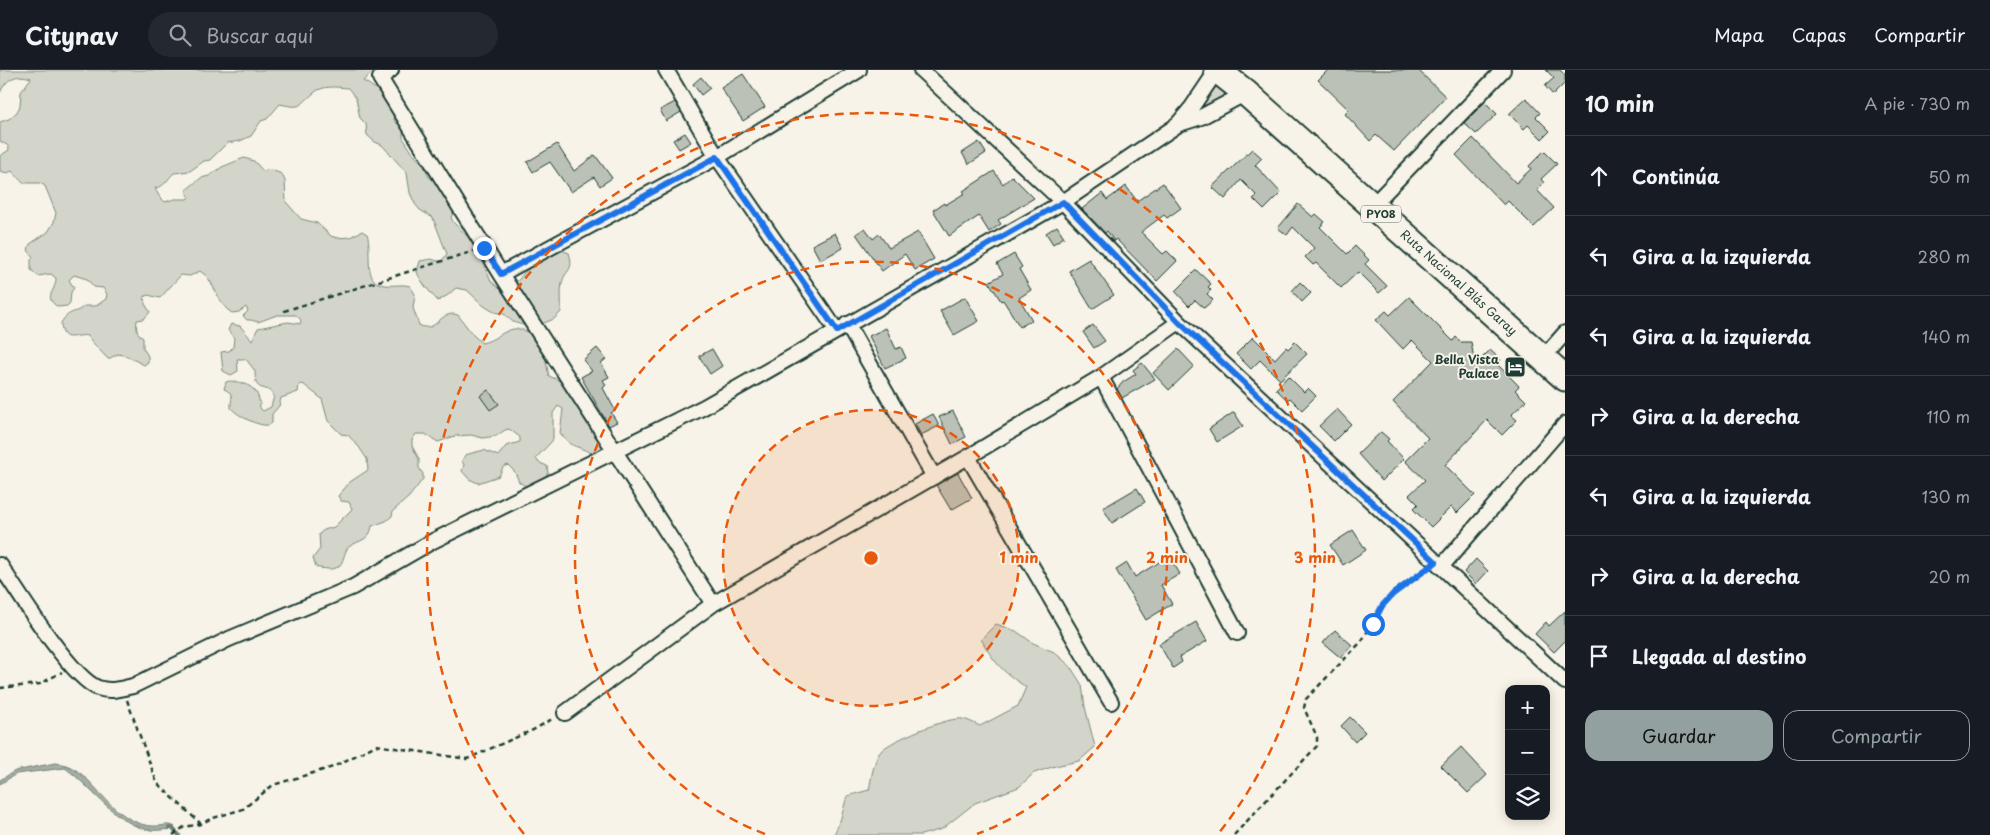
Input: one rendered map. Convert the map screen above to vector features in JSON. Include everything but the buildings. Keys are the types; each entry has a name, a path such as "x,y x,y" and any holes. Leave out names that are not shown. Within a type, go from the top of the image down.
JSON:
{"highway":[{"name":"Ruta Nacional Blás Garay","path":"1233,78 1372,206 1543,358"},
{"name":"PY08","path":"1543,358 1565,378"}],"street":[{"path":"391,70 380,78 484,248 713,604"},
{"path":"666,70 717,157 842,328 934,477"},
{"path":"501,274 717,157 859,70"},
{"path":"920,70 1063,202 1179,322 1438,565 1562,675"},
{"path":"1372,206 1503,70"},
{"path":"1176,126 1192,107 1233,78"},
{"path":"0,565 26,605 72,667 86,680 99,688 116,690 133,686 229,639 353,587 433,541 704,407 1063,202 1176,126 1201,117 1233,78"},
{"path":"565,713 713,604 934,477 1101,377 1179,322"},
{"path":"1543,358 1565,333"},
{"path":"1101,377 1237,633"},
{"path":"1438,565 1565,424"},
{"path":"968,457 1111,702"}],"path":[{"path":"284,312 484,248"},
{"path":"1234,835 1317,746 1317,737 1304,708 1306,700 1361,642 1382,606 1393,594 1438,565"},
{"path":"0,688 40,684 72,667"},
{"path":"122,688 158,783 201,824"},
{"path":"173,835 184,827 201,824 210,819 243,809 273,785 333,767 376,745 467,759 533,730 565,713"}],"shaded area":[{"path":"0,70 381,70 374,71 363,81 380,93 387,103 395,122 403,126 403,138 414,155 423,164 429,177 439,184 455,212 451,217 453,222 468,237 483,262 491,281 500,289 510,291 523,274 538,261 559,249 569,253 571,264 563,278 561,312 554,319 544,323 533,321 523,325 513,322 504,314 494,312 484,306 467,290 456,288 438,301 417,272 420,261 431,259 441,262 447,254 433,218 420,210 415,204 410,193 407,173 382,145 367,135 366,124 360,118 356,98 348,88 330,87 317,90 302,104 297,106 280,104 267,119 261,121 251,136 240,141 227,143 210,160 204,161 190,171 174,173 164,184 155,188 159,196 165,202 174,199 187,199 189,197 186,190 201,178 209,176 222,167 244,158 254,161 263,171 271,170 282,174 285,181 286,202 301,219 317,223 331,236 337,238 350,237 362,231 367,234 371,275 378,283 385,285 410,286 415,294 413,308 419,325 430,327 446,315 452,314 458,315 473,335 482,343 514,329 526,331 531,335 547,355 546,362 549,376 569,385 607,446 597,455 570,444 560,433 563,409 558,406 553,413 553,440 536,458 538,462 547,466 548,474 529,488 519,482 515,472 508,465 503,467 499,476 478,483 469,479 462,471 464,465 462,461 465,455 484,450 498,456 506,446 520,442 520,437 509,429 496,436 483,438 471,435 455,436 438,442 425,434 416,434 412,440 412,446 419,459 419,468 423,474 423,479 409,497 393,511 392,516 386,521 372,526 367,537 347,549 338,567 328,569 316,567 313,558 320,549 319,534 324,530 334,527 352,509 349,502 341,501 338,496 350,482 368,470 367,459 348,435 341,434 328,421 322,399 303,384 299,385 298,392 281,398 279,406 272,414 272,423 269,425 254,423 238,414 231,408 232,397 224,389 226,382 238,382 248,385 255,390 259,398 260,408 263,411 271,407 274,396 271,392 259,386 255,379 255,371 246,359 237,359 238,371 231,375 223,371 221,352 229,351 233,347 234,338 228,330 231,324 240,326 252,340 258,328 288,322 300,324 301,320 296,315 277,315 258,322 247,320 243,316 248,311 246,307 239,312 232,313 223,304 209,280 200,271 190,276 181,275 160,298 148,295 144,297 145,304 150,312 144,319 137,320 137,325 138,332 143,338 143,348 148,356 148,362 144,365 127,356 118,354 108,359 88,336 70,337 64,334 61,323 67,316 84,306 96,306 106,299 107,294 103,288 94,287 87,279 74,275 69,280 74,288 71,292 70,303 67,306 58,307 50,297 56,278 51,274 38,276 31,270 31,260 33,257 28,250 30,244 48,232 54,222 56,213 45,186 40,183 23,183 12,171 7,173 0,171 0,156 9,148 0,141 0,122 9,119 17,112 20,106 21,92 31,78 21,76 12,78 5,84 0,93"},
{"path":"1217,86 1229,95 1200,109 1200,107"},
{"path":"996,624 1016,631 1033,643 1054,652 1070,666 1082,685 1085,707 1095,747 1079,761 1034,773 1019,787 975,803 942,829 921,835 834,835 847,796 869,790 873,769 882,750 896,741 942,722 963,719 980,726 1018,706 1026,687 1000,667 990,655 981,639"},
{"path":"55,763 65,765 83,775 113,807 133,821 147,826 169,825 175,827 169,830 147,830 134,825 121,818 65,768 16,774 0,784 0,780 15,771"}],"waterway":[{"path":"169,828 172,828 179,835"}],"place":[{"name":"Bella Vista Palace","path":"1515,367"}],"route":[{"path":"484,248 501,274 717,157 837,331 1063,202 1179,322 1436,562 1393,594 1382,606 1373,624"}]}
